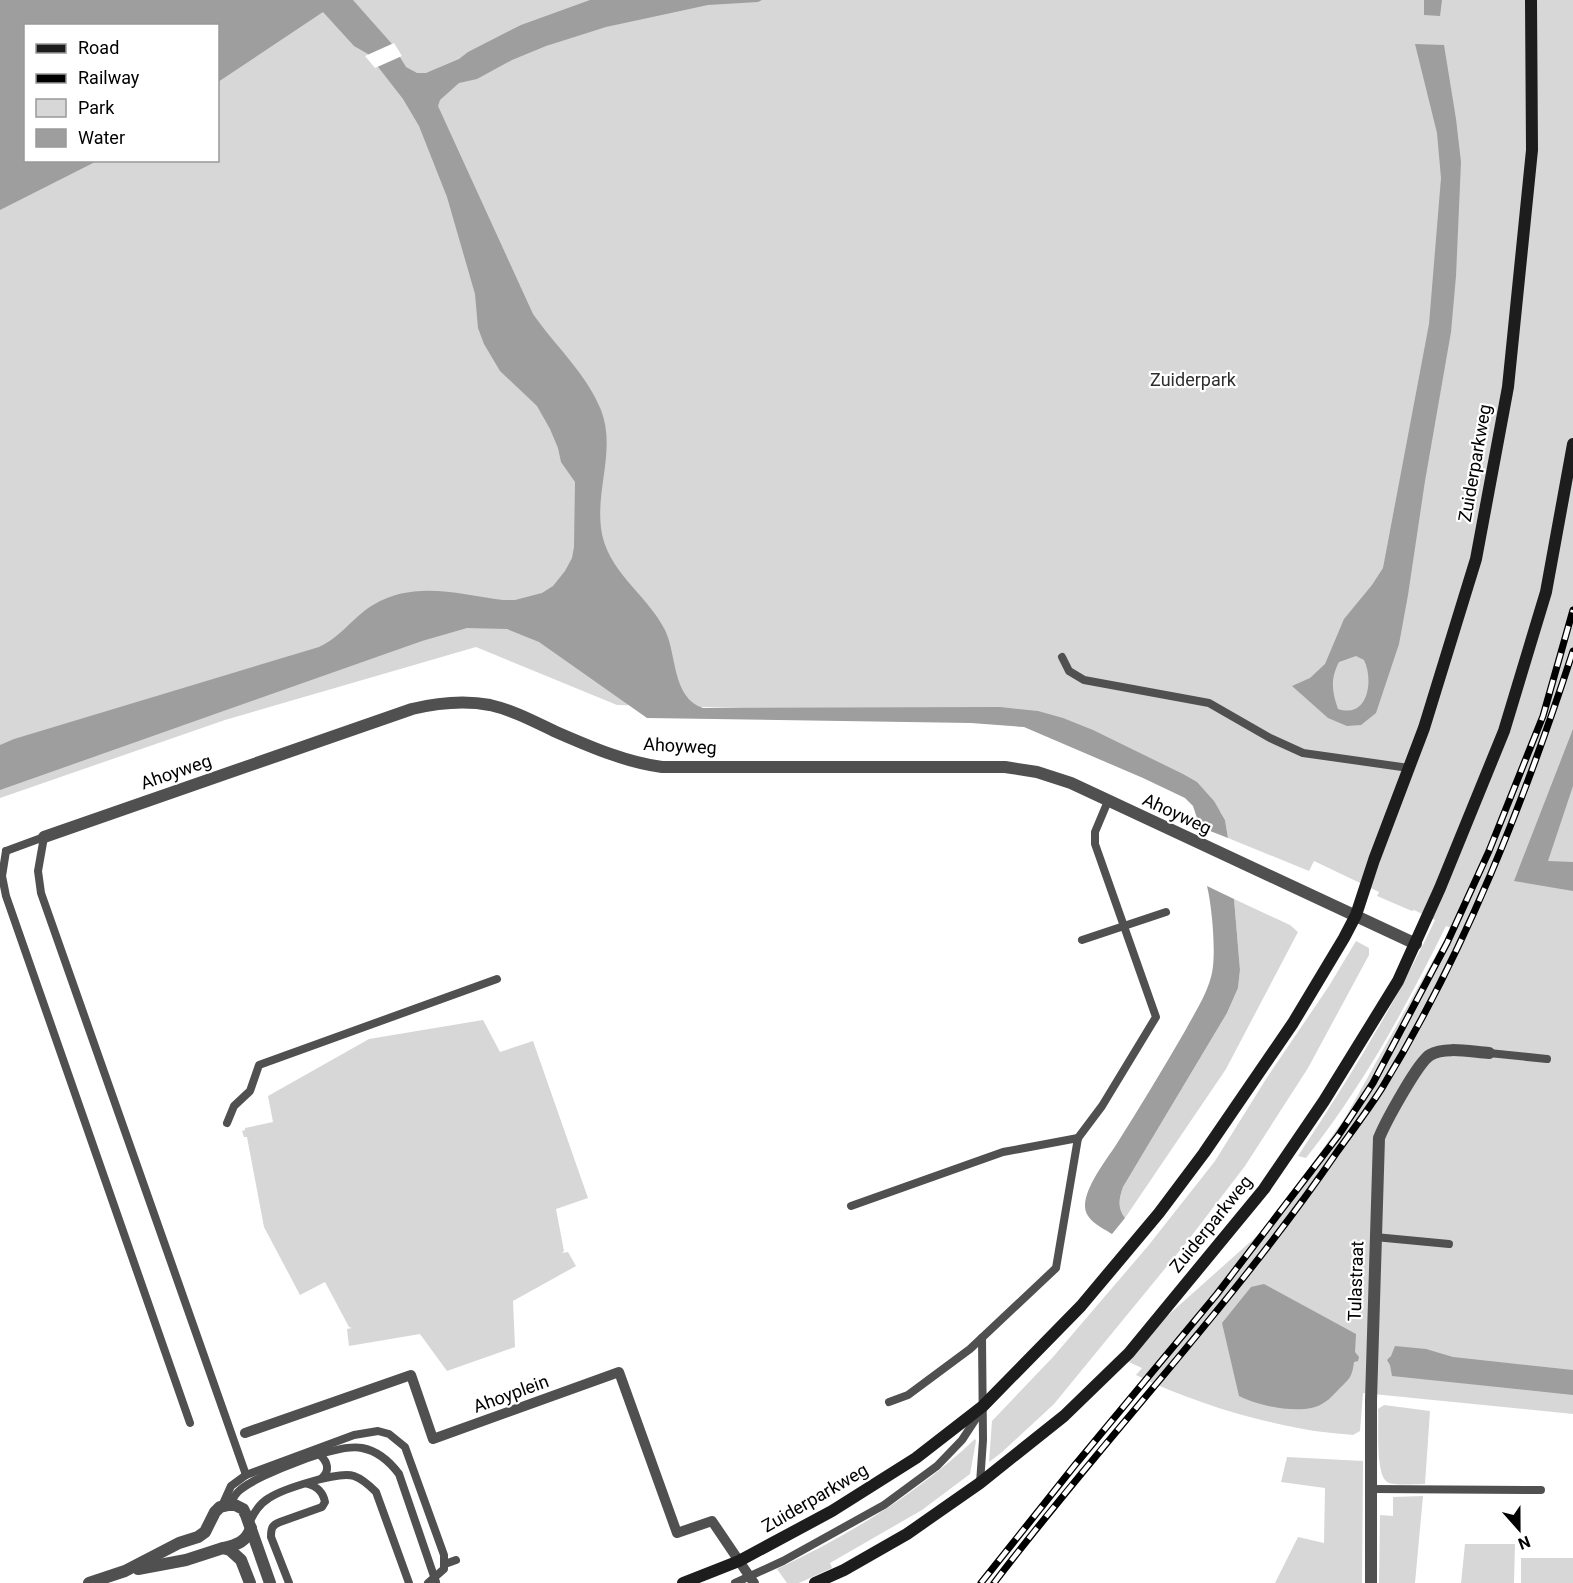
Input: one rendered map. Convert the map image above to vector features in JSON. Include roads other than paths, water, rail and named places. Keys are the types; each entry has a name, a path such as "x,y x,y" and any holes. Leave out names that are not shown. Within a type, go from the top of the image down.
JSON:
{"main road":[{"name":"Zuiderparkweg","path":"683,1583 739,1561 812,1522 890,1476 939,1442 983,1406 1081,1306 1159,1213 1204,1153 1293,1023 1322,977 1356,915 1374,860 1424,728 1476,559 1508,387 1532,150 1531,0"},
{"name":"Zuiderparkweg","path":"815,1583 844,1570 907,1534 980,1483 1064,1416 1129,1353 1264,1189 1324,1101 1394,986 1416,944 1504,731 1546,592 1573,444"}],"street":[{"name":"Ahoyweg","path":"44,837 412,709 460,702 503,709 603,752 662,767 1005,767 1054,777 1356,915"},
{"path":"1356,915 1416,944"},
{"name":"Tulastraat","path":"1371,1583 1371,1400 1379,1138 1387,1118 1428,1056 1442,1051 1489,1053"},
{"name":"Ahoyplein","path":"245,1433 411,1375 434,1439 619,1372 677,1533 712,1521 739,1561"},
{"path":"125,1571 179,1543 198,1537 205,1532 215,1512 226,1505 243,1509 270,1583"},
{"path":"89,1583 125,1571 186,1560 242,1543 250,1526"},
{"path":"223,1548 230,1550 241,1560 250,1583"},
{"path":"739,1561 752,1580"}],"lane":[{"path":"1062,657 1069,671 1084,680 1209,703 1270,738 1303,753 1409,768"},
{"path":"889,1402 908,1395 970,1349 1056,1268 1078,1138 1102,1106 1156,1017 1095,844 1095,832 1108,801"},
{"path":"44,837 38,871 41,893 246,1474"},
{"name":"Ahoyweg","path":"3,849 44,837"},
{"path":"3,849 2,876 6,896 190,1423"},
{"path":"1082,940 1166,912"},
{"path":"227,1123 234,1106 250,1091 260,1065 497,979"},
{"path":"1489,1053 1547,1059"},
{"path":"851,1206 1003,1152 1078,1138"},
{"path":"1375,1237 1449,1244"},
{"path":"980,1483 983,1406 982,1338"},
{"name":"Zuiderparkweg","path":"735,1583 752,1580 884,1505 937,1467 962,1440 983,1406"},
{"path":"226,1505 231,1486 246,1474 293,1455 354,1435 378,1431 389,1434 405,1447 444,1555 445,1564 433,1582"},
{"path":"226,1505 249,1484 320,1455 349,1447 363,1448 378,1454 399,1474 433,1582"},
{"path":"320,1455 327,1467 327,1472 321,1479"},
{"path":"250,1526 256,1509 269,1498 321,1479 340,1475 353,1476 366,1482 376,1492 409,1583"},
{"path":"288,1583 271,1537 271,1530 280,1522 322,1507 325,1502 319,1489 306,1484"},
{"path":"1372,1489 1541,1490"},
{"path":"445,1564 456,1560"}],"water":[{"path":"0,0 353,0 392,44 406,67 417,73 426,73 459,59 468,52 521,25 590,0 762,0 708,5 606,27 546,46 512,60 477,79 459,83 440,100 438,106 533,314 579,372 601,410 607,439 600,513 604,543 619,570 665,630 677,675 686,695 693,703 703,708 1000,707 1038,711 1093,730 1197,782 1214,801 1225,820 1228,838 1200,827 1193,806 1185,798 1024,727 971,723 647,718 539,642 507,629 467,628 422,641 0,790 0,745 319,647 334,638 373,605 389,597 404,593 437,591 515,600 542,593 553,586 572,558 575,482 561,462 550,429 537,406 500,371 484,344 478,328 475,294 447,197 419,126 403,99 368,54 354,46 323,12 219,81 219,24 24,24 24,162 95,162 0,210"},
{"path":"1424,0 1442,0 1440,16 1424,15"},
{"path":"1415,44 1444,45 1456,119 1461,162 1451,332 1399,644 1376,713 1361,725 1347,726 1328,718 1292,686 1310,678 1325,664 1344,619 1383,568 1429,324 1441,178 1437,133","holes":["1356,656 1364,660 1368,678 1366,696 1356,708 1348,711 1338,709 1333,686 1334,674 1339,662"]},
{"path":"1573,729 1573,786 1548,861 1573,862 1573,891 1514,881"},
{"path":"1207,886 1234,899 1240,970 1238,988 1227,1013 1123,1187 1120,1203 1125,1218 1112,1234 1094,1223 1088,1215 1085,1206 1088,1191 1168,1060 1200,1005 1209,984 1213,968 1214,945"},
{"path":"1264,1284 1356,1334 1355,1352 1359,1357 1358,1361 1354,1362 1350,1378 1329,1399 1316,1406 1306,1409 1282,1408 1239,1396 1222,1323 1251,1287"},
{"path":"1395,1346 1426,1349 1453,1357 1573,1370 1573,1395 1392,1376 1387,1360"}],"railway":[{"path":"981,1583 1075,1465 1217,1294 1338,1136 1373,1083 1447,943 1489,851 1543,716 1573,610"},
{"path":"994,1583 1255,1263 1382,1088 1440,984 1466,930 1513,820 1573,651"}],"park label":[{"name":"Zuiderpark","path":"1193,380"}]}
